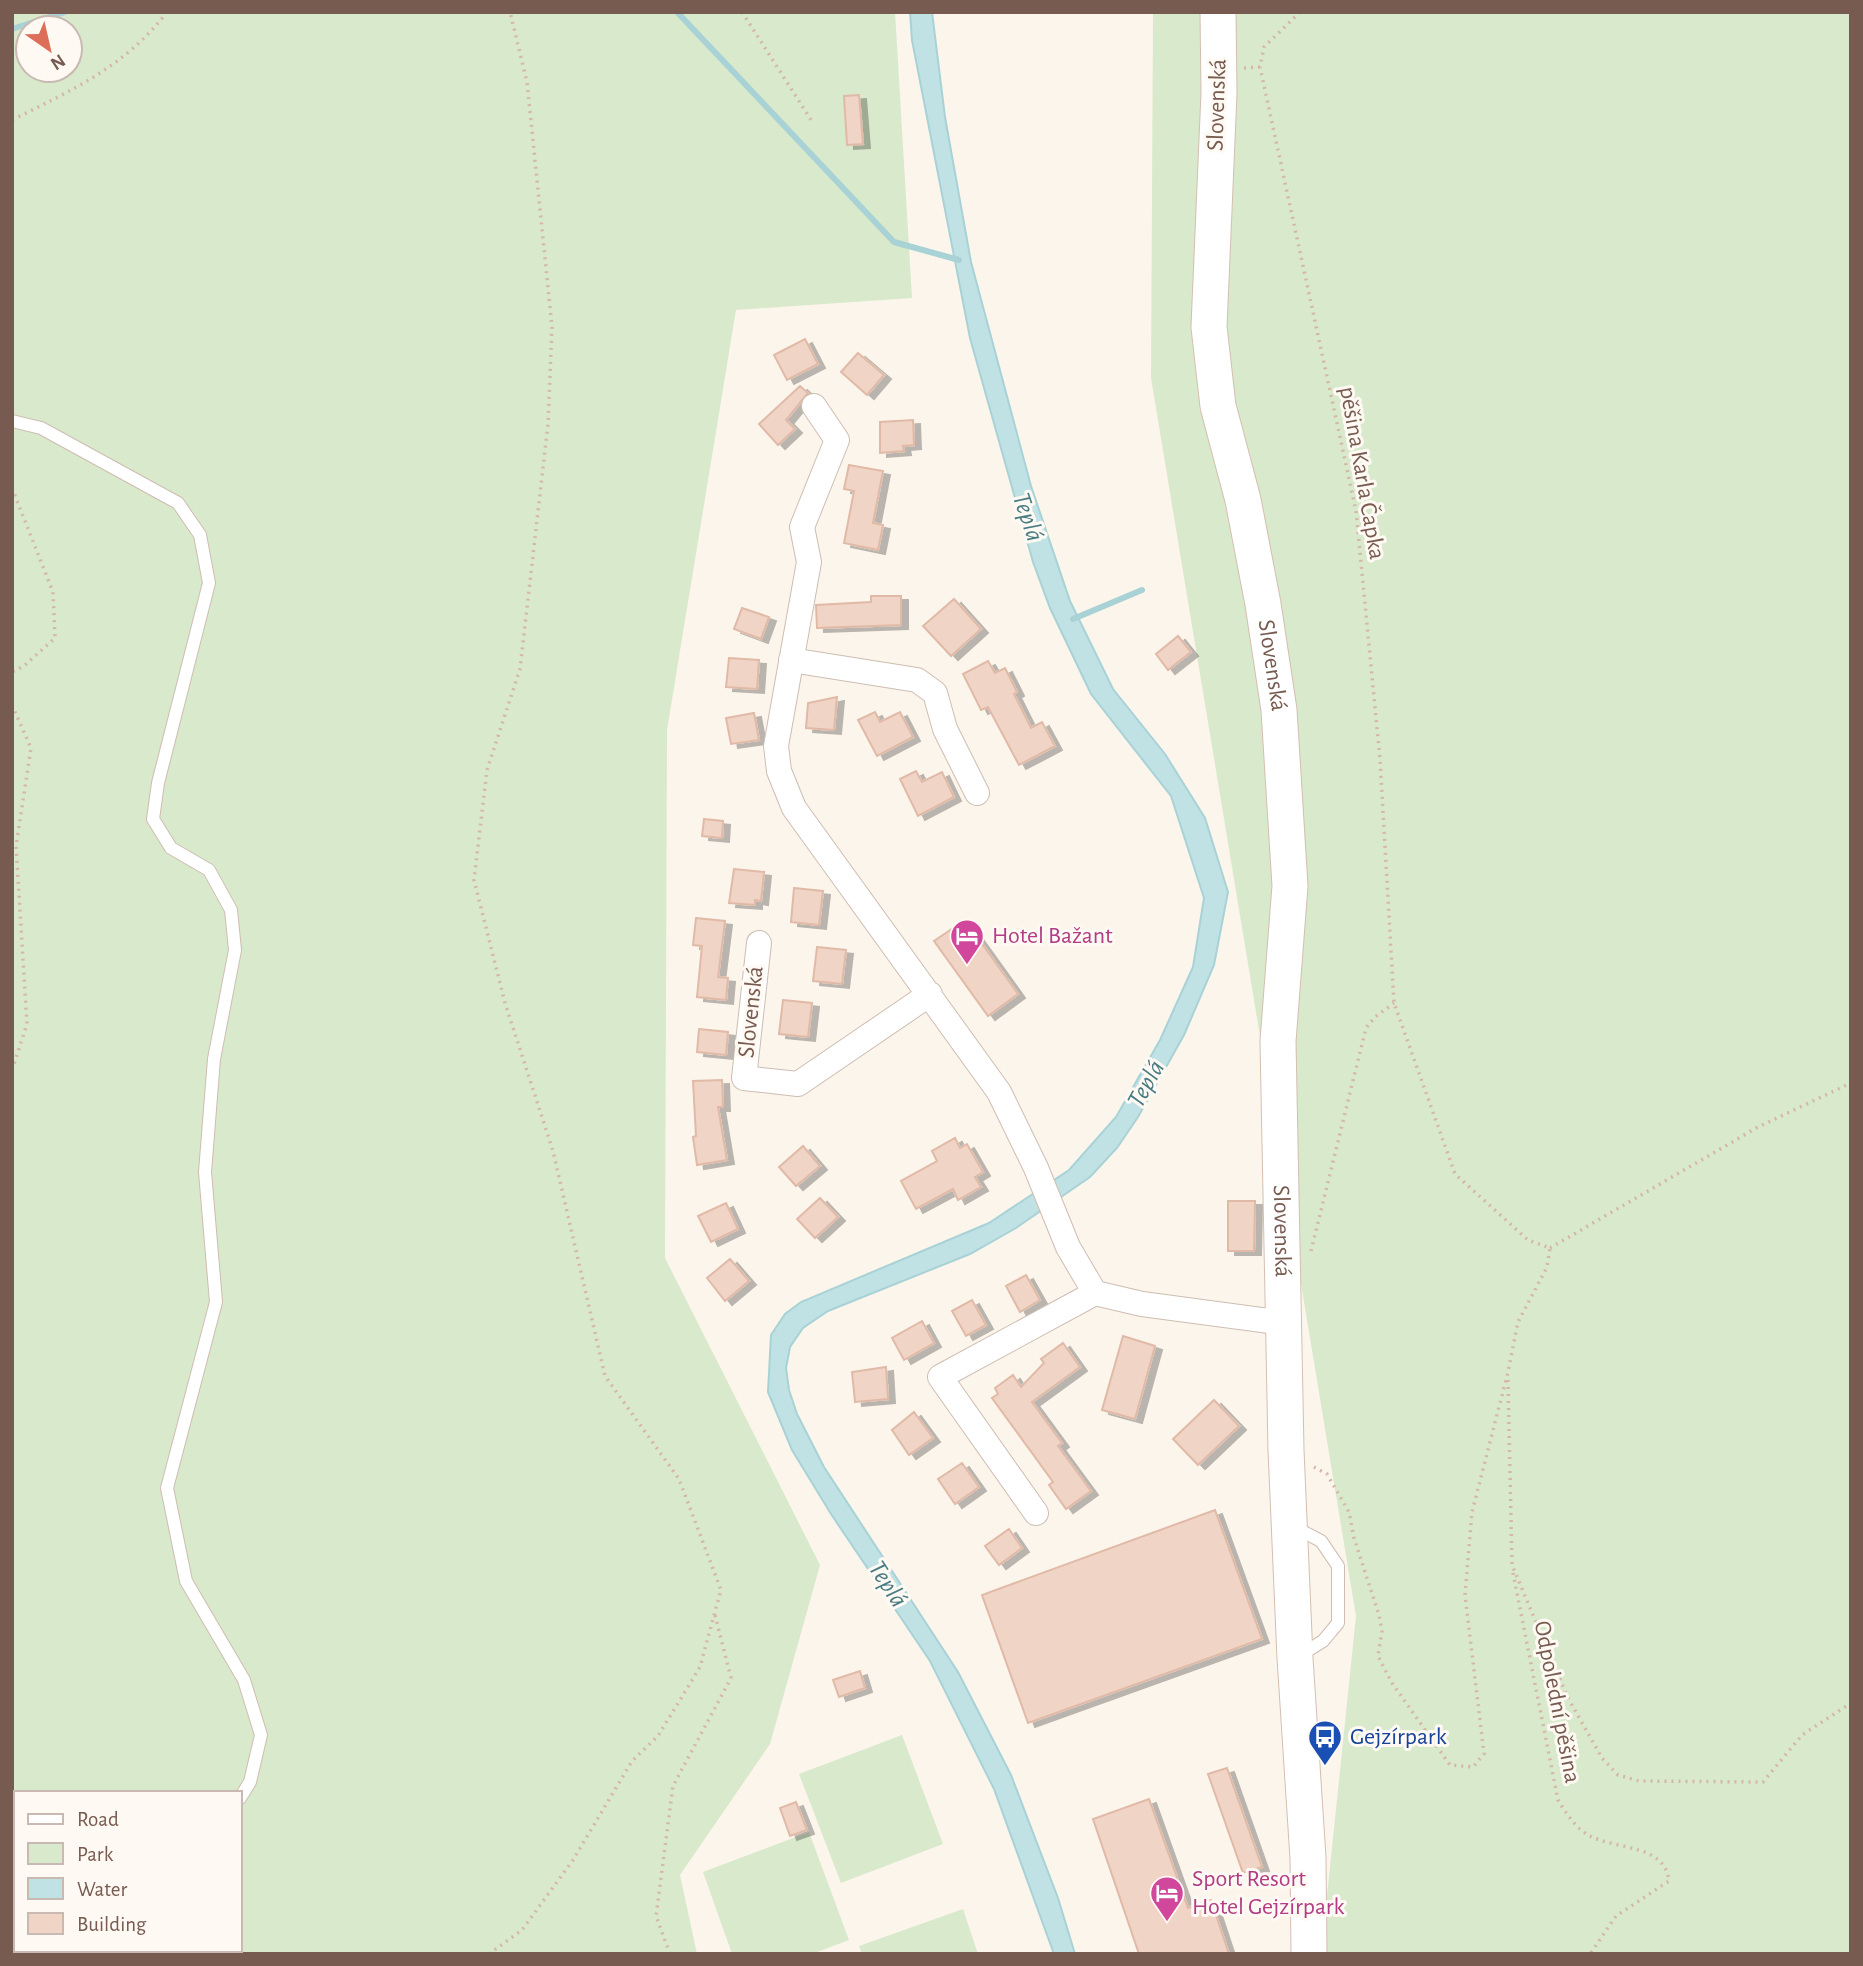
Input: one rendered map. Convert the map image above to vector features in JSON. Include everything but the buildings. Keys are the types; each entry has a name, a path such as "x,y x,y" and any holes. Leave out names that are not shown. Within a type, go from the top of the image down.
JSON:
{"street":[{"name":"Slovenská","path":"1218,12 1219,93 1209,327 1219,406 1243,500 1261,591 1279,710 1290,886 1279,1041 1286,1450 1295,1658 1308,1858 1309,1954"},
{"path":"814,407 838,440 802,527 809,562 776,746 779,771 794,808 999,1092 1068,1247 1095,1293"},
{"path":"791,660 917,680 935,693 945,729 977,793"},
{"name":"Slovenská","path":"759,943 744,1078 799,1084 930,994"},
{"path":"1037,1513 940,1377 1095,1293 1142,1304 1284,1323"}],"lane":[{"path":"12,421 41,428 178,503 200,535 209,583 158,783 153,819 171,848 209,870 231,910 235,950 214,1059 205,1172 216,1302 167,1488 186,1581 244,1680 261,1735 250,1782 242,1795"},
{"path":"1289,1525 1321,1541 1338,1566 1338,1623 1323,1642 1295,1658"}],"path":[{"path":"12,120 95,78 148,37 167,12"},
{"path":"489,1954 522,1930 573,1860 632,1761 658,1736 700,1667 721,1590 679,1479 605,1376 553,1151 505,1003 474,880 486,770 520,669 548,424 552,327 527,82 510,12"},
{"path":"742,12 813,123"},
{"name":"pěšina Karla Čapka","path":"1300,12 1264,47 1260,67 1356,511 1380,759 1394,1003 1455,1174 1528,1240 1550,1248"},
{"path":"12,488 53,592 55,638 24,666 12,672"},
{"path":"12,705 31,748 16,846 27,1024 12,1070"},
{"path":"1309,1258 1366,1028 1375,1017 1394,1003"},
{"path":"1286,1450 1327,1474 1349,1512 1354,1538 1379,1615 1382,1631 1378,1656 1392,1683 1450,1765 1473,1767 1483,1754 1465,1595 1472,1512 1518,1322 1547,1267 1550,1248 1758,1127 1851,1083"},
{"path":"1508,1371 1511,1565 1568,1698 1602,1758 1618,1774 1639,1782 1763,1782 1802,1735 1851,1703"},
{"name":"Odpolední pěšina","path":"1511,1565 1558,1800 1568,1817 1589,1836 1657,1857 1668,1870 1669,1881 1616,1916 1590,1954"},
{"path":"670,1954 656,1916 673,1786 731,1678 715,1613"}],"green space":[{"path":"12,12 895,12 912,298 736,310 667,730 665,1258 820,1565 770,1744 680,1875 697,1954 12,1954"},
{"path":"1153,12 1851,12 1851,1954 1321,1954 1356,1616 1151,378"},
{"path":"902,1735 943,1844 841,1883 799,1774"},
{"path":"809,1832 849,1940 812,1954 732,1954 703,1872"},
{"path":"963,1909 978,1954 862,1954 859,1946"}],"water":[{"name":"Teplá","path":"910,12 932,12 945,117 971,262 1031,486 1070,601 1113,689 1165,754 1205,818 1228,892 1214,965 1184,1035 1138,1117 1117,1148 1090,1177 1016,1228 970,1254 828,1311 803,1328 790,1347 786,1368 789,1390 797,1414 824,1467 958,1672 1011,1775 1058,1898 1075,1954 1054,1954 994,1789 930,1661 831,1514 792,1450 768,1392 771,1335 785,1314 801,1302 989,1223 1069,1170 1116,1117 1160,1040 1193,967 1204,898 1171,796 1091,694 1050,608 1033,562 970,338 912,40"}],"waterway":[{"path":"12,29 65,12"},
{"path":"677,12 894,242 959,260"},
{"path":"1073,619 1142,590"}],"place":[{"name":"Hotel Bažant","path":"967,966"},
{"name":"Gejzírpark","path":"1325,1767"},
{"name":"Sport Resort Hotel Gejzírpark","path":"1167,1923"}]}
